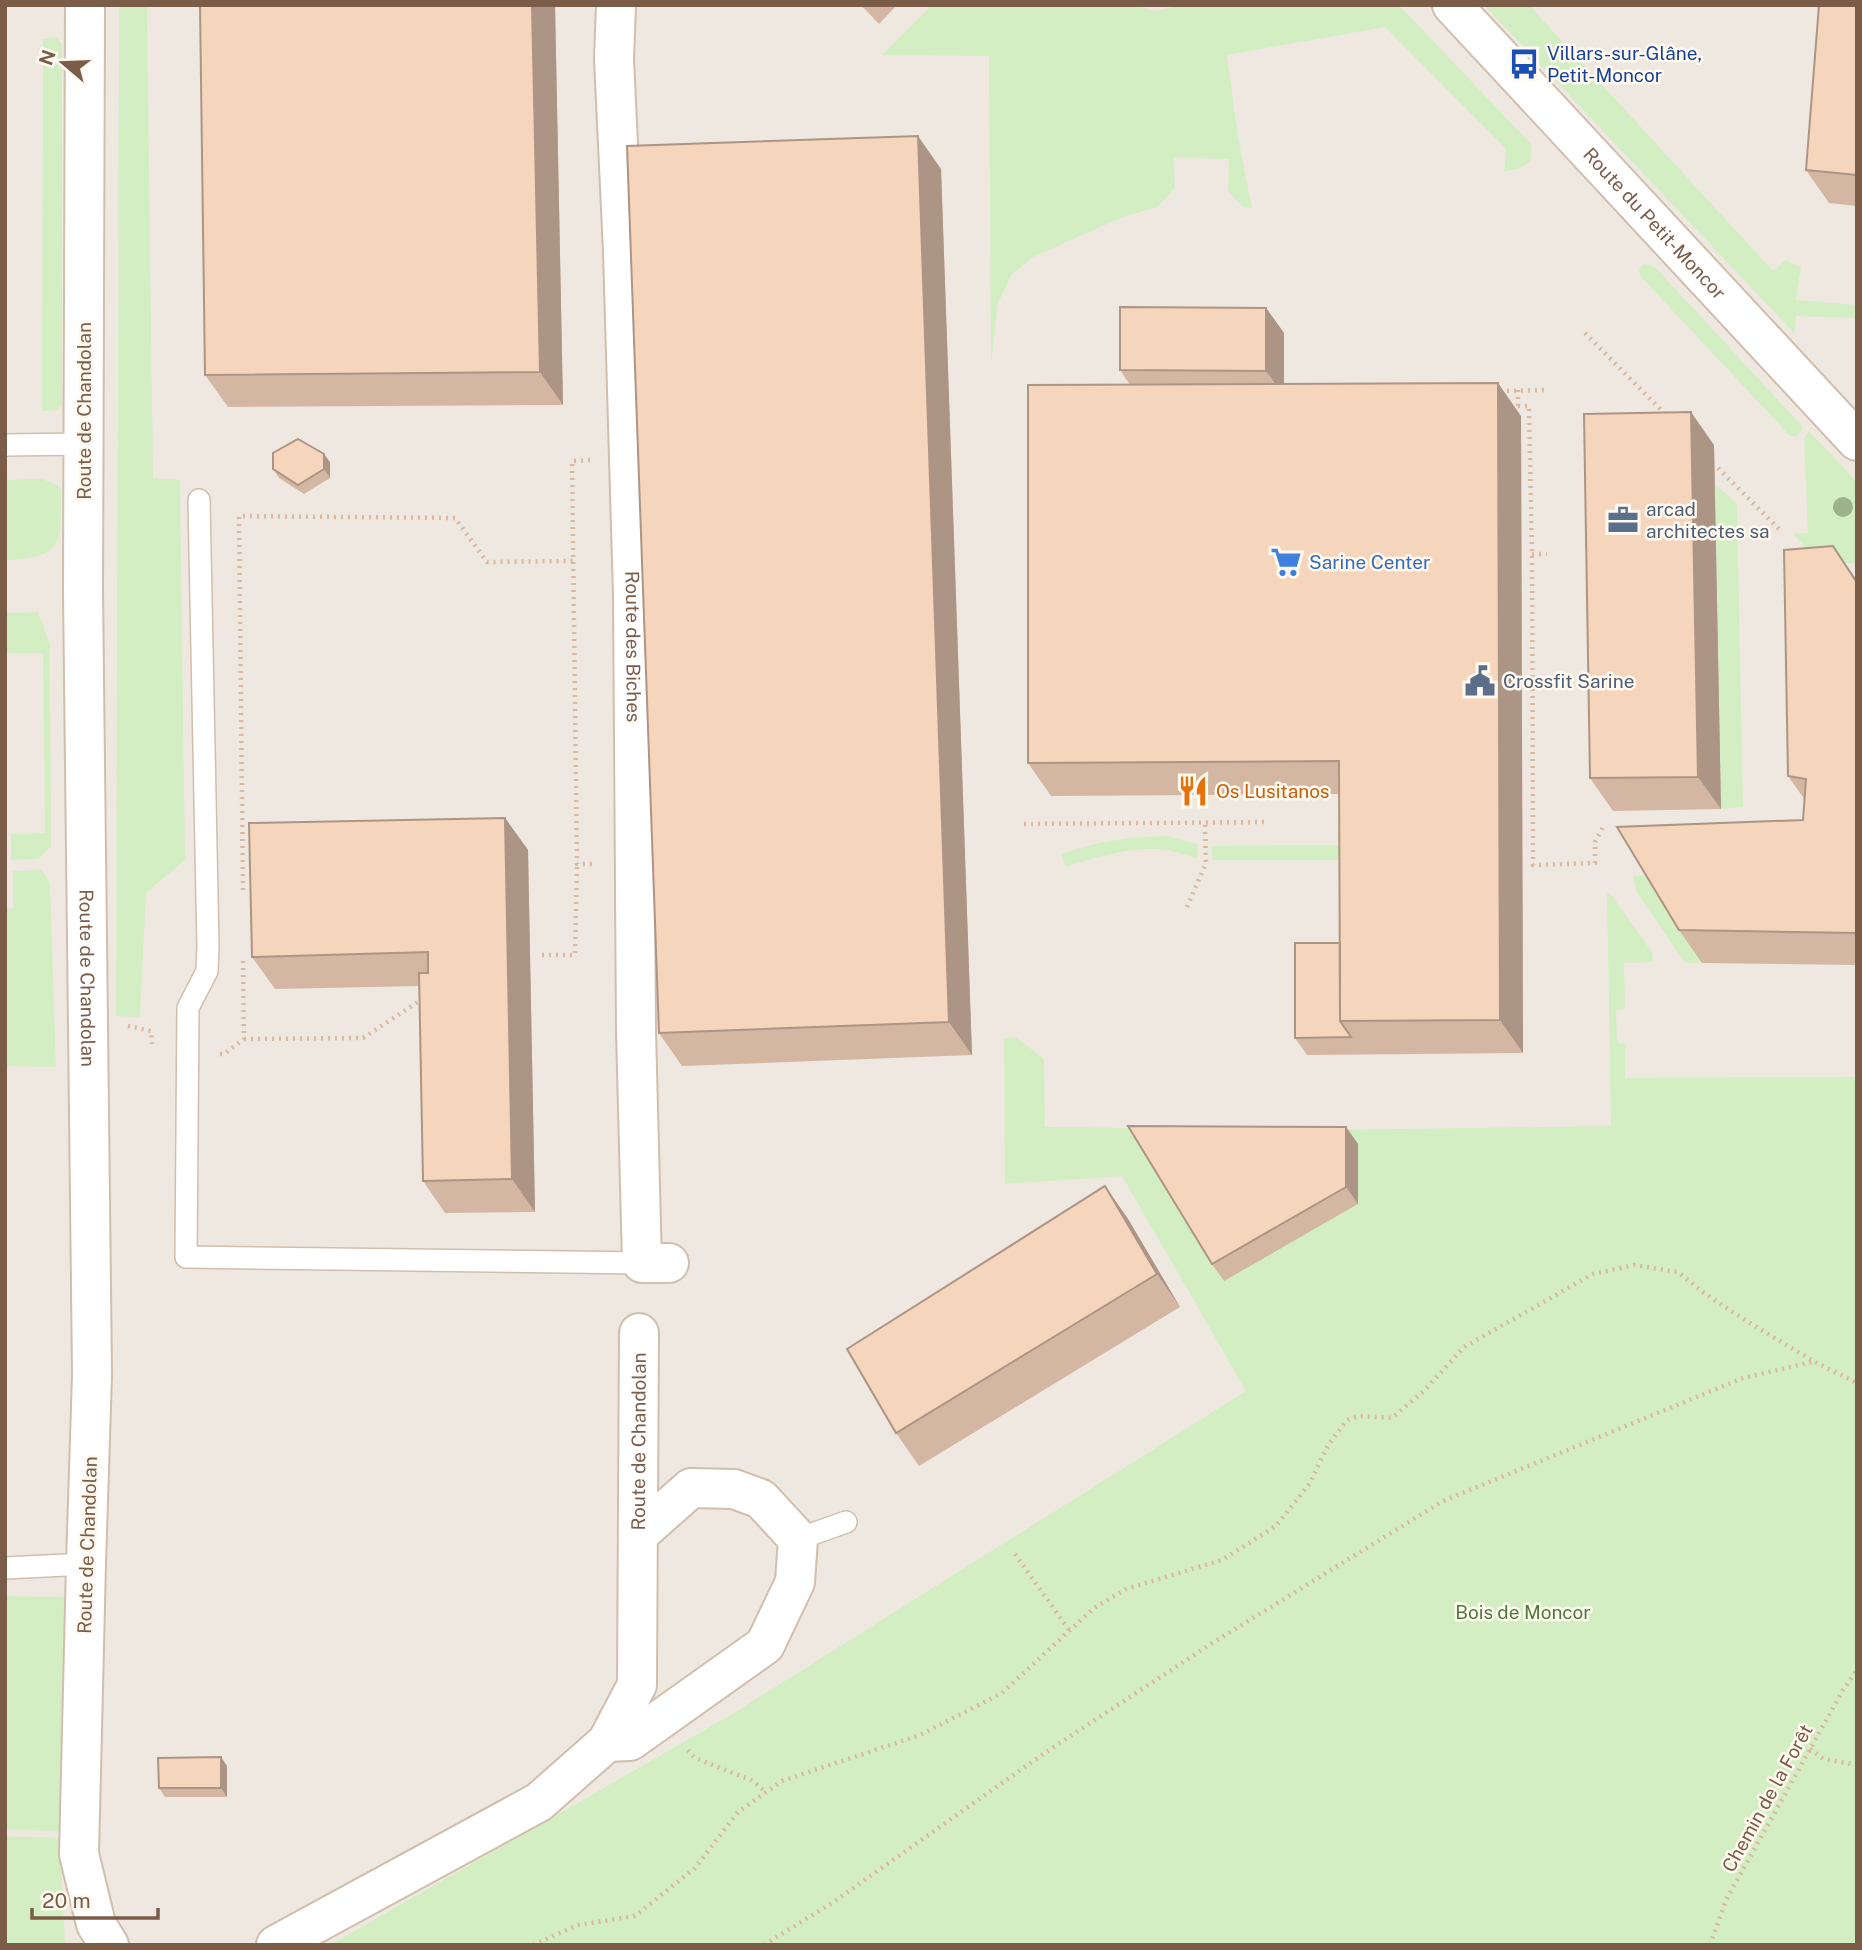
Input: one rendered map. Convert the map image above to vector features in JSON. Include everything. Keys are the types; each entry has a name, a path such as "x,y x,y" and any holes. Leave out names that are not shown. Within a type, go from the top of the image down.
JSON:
{"street":[{"name":"Route de Chandolan","path":"85,5 83,590 92,1376 79,1854 96,1924 109,1945"},
{"name":"Route des Biches","path":"616,5 614,59 623,251 633,610 636,1031 655,1263"},
{"name":"Route du Petit-Moncor","path":"1452,5 1857,441"},
{"name":"Route de Chandolan","path":"276,1945 539,1802 607,1742 637,1685 639,1333"},
{"path":"607,1742 630,1741 765,1645 795,1581 798,1539 761,1499 734,1489 691,1488 639,1534"}],"lane":[{"path":"5,445 84,444"},
{"path":"199,500 208,947 207,971 188,1008 186,1257 655,1263"},
{"path":"798,1539 846,1522"},
{"path":"5,1568 86,1564"}],"path":[{"path":"1585,333 1668,417"},
{"path":"1518,390 1518,406"},
{"path":"1493,391 1546,390"},
{"path":"1504,406 1529,406 1533,865 1595,863 1595,842 1604,825"},
{"path":"542,955 575,955 577,864 572,461 629,460"},
{"path":"1718,468 1780,530"},
{"path":"243,901 239,516 455,518 486,562 573,561"},
{"path":"1532,554 1547,554"},
{"path":"1522,694 1532,694"},
{"path":"1024,824 1267,822"},
{"path":"1187,907 1206,863 1205,823"},
{"path":"577,864 604,864"},
{"path":"243,957 244,1039"},
{"path":"89,1025 118,1024 151,1031 153,1055 224,1054 244,1039 363,1038 430,994"},
{"path":"533,1945 578,1925 635,1916 695,1868 738,1812 782,1781 920,1735 1002,1693 1094,1608 1126,1589 1222,1560 1276,1526 1310,1483 1328,1445 1347,1420 1360,1416 1392,1418 1425,1390 1464,1347 1593,1275 1634,1265 1678,1272 1704,1293 1813,1361 1857,1383"},
{"path":"764,1945 832,1903 1046,1752 1214,1642 1443,1501 1744,1378 1813,1361"},
{"path":"1015,1554 1069,1630"},
{"name":"Chemin de la Forêt","path":"1710,1945 1726,1900 1843,1690 1857,1670"},
{"path":"663,1717 695,1758 751,1780 766,1793"},
{"path":"1810,1749 1824,1759 1857,1765"}],"shaded area":[{"path":"5,5 1857,5 1857,1255 737,1711 330,1945 5,1945"}],"green space":[{"path":"119,5 147,5 153,478 180,480 185,860 146,893 140,1017 116,1016"},
{"path":"932,5 1134,5 1154,11 1185,5 1399,5 1532,145 1530,162 1504,172 1506,149 1385,27 1227,55 1238,137 1252,208 1243,207 1228,191 1229,159 1174,158 1175,188 1157,207 1123,217 1033,257 1012,274 998,303 991,364 989,56 882,55"},
{"path":"1484,5 1529,5 1773,271 1786,260 1801,267 1796,300 1857,305 1857,318 1796,316 1795,334"},
{"path":"57,38 62,44 62,406 57,410 42,411 43,39"},
{"path":"1642,265 1656,268 1803,427 1798,436 1790,436 1641,277 1639,270"},
{"path":"1809,431 1857,482 1857,563 1822,564 1793,534 1808,533 1804,438"},
{"path":"43,479 61,490 61,522 56,544 39,556 5,560 5,480"},
{"path":"1715,484 1737,504 1743,807 1721,809"},
{"path":"38,612 50,645 51,846 38,859 11,860 11,834 45,833 43,653 5,651 5,613"},
{"path":"1168,836 1197,844 1198,859 1171,851 1146,849 1104,856 1066,867 1061,854 1114,840"},
{"path":"1362,845 1362,860 1212,860 1212,846"},
{"path":"42,870 50,883 56,1067 5,1066 5,909 13,908 13,871"},
{"path":"1650,875 1702,963 1685,963 1636,891 1633,876"},
{"name":"Bois de Moncor","path":"1607,893 1610,893 1652,952 1653,962 1624,963 1625,1009 1616,1010 1617,1043 1625,1044 1625,1078 1857,1077 1857,1945 330,1945 737,1711 1246,1391 1122,1176 1005,1184 1004,1038 1017,1038 1044,1059 1045,1127 1321,1130 1611,1126"},
{"path":"5,1596 65,1597 60,1831 5,1830"},
{"path":"5,1836 60,1838 65,1945 5,1945"}],"building":[{"path":"200,5 532,5 540,372 205,375"},
{"path":"1819,5 1857,5 1857,175 1806,170"},
{"path":"918,136 949,1022 659,1033 627,146"},
{"path":"1120,307 1266,308 1266,371 1120,370"},
{"path":"1498,383 1500,1020 1340,1021 1339,761 1028,763 1028,385"},
{"path":"1691,412 1698,777 1590,778 1584,414"},
{"path":"298,439 324,454 324,469 298,485 273,469 273,453"},
{"path":"1833,546 1857,583 1857,933 1679,930 1617,827 1803,820 1806,779 1788,776 1784,550"},
{"path":"505,818 512,1179 423,1181 419,973 428,973 428,952 252,957 249,823"},
{"path":"1295,943 1340,943 1340,1021 1351,1037 1295,1038"},
{"path":"1128,1126 1346,1127 1346,1187 1212,1264"},
{"path":"1105,1186 1157,1274 896,1433 847,1349"},
{"path":"221,1757 221,1788 159,1788 158,1758"}],"place":[{"name":"Villars-sur-Glâne, Petit-Moncor","path":"1524,64"},
{"name":"arcad architectes sa","path":"1623,520"},
{"name":"Sarine Center","path":"1286,562"},
{"name":"Crossfit Sarine","path":"1480,681"},
{"name":"Os Lusitanos","path":"1193,791"}]}
